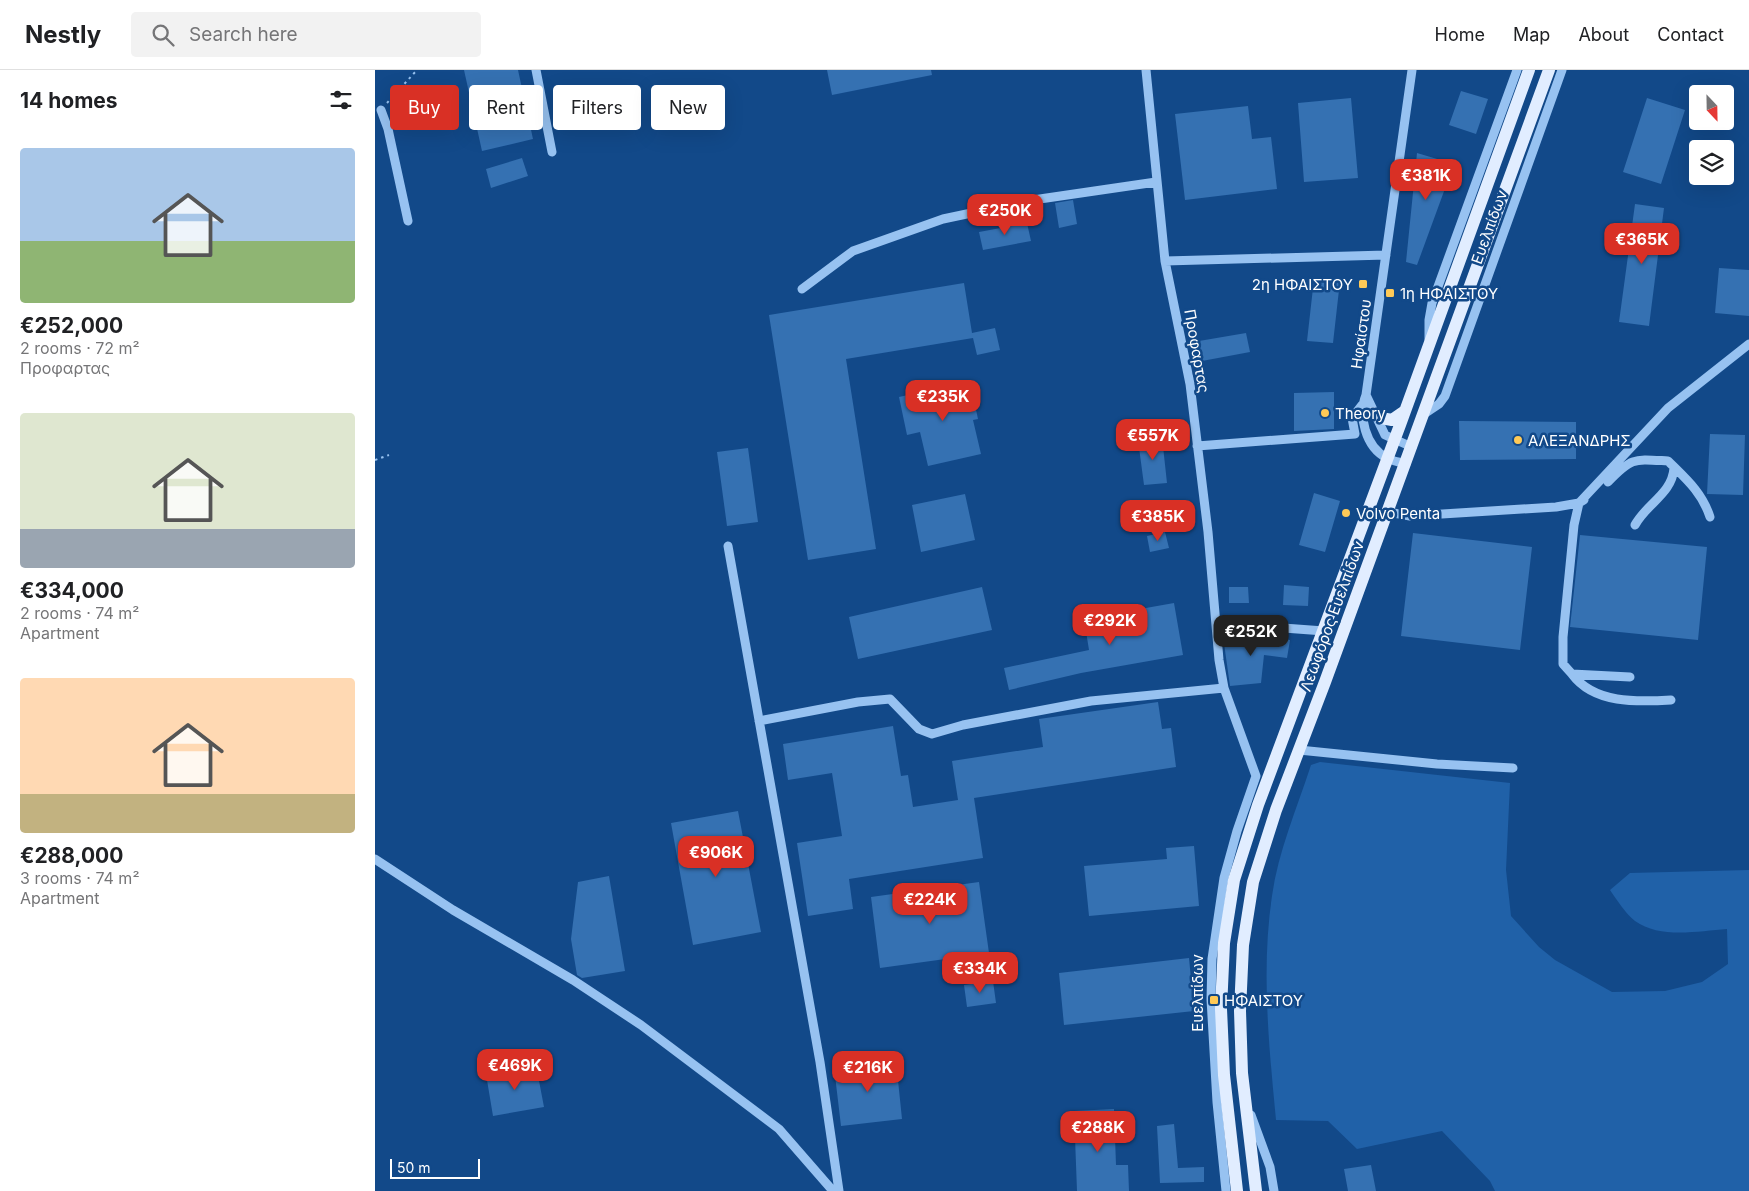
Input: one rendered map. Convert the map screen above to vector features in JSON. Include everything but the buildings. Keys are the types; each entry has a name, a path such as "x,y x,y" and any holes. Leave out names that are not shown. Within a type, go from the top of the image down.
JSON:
{"main road":[{"path":"1387,458 1529,70"},
{"name":"Λεωφόρος Ευελπίδων","path":"1256,1191 1245,1101 1240,1011 1246,914 1253,882 1267,837 1406,464 1549,70"},
{"path":"1373,413 1381,418 1392,420 1405,411"},
{"name":"Λεωφόρος Ευελπίδων","path":"1237,1191 1222,1102 1224,1075 1223,943 1229,879 1253,802 1324,631 1387,458"}],"street":[{"path":"536,70 552,152"},
{"name":"Προφαρτας","path":"1146,70 1165,262 1190,384 1224,688 1255,772 1253,802"},
{"name":"Ηφαίστου","path":"1406,464 1387,458 1371,442 1365,427 1362,405 1366,394 1412,70"},
{"name":"Ευελπίδων","path":"1429,344 1429,320 1432,303 1517,70"},
{"name":"Ευελπίδων","path":"1424,414 1439,404 1445,396 1563,70"},
{"path":"381,110 388,129 408,221"},
{"path":"803,289 853,251 943,219 1033,200 1156,182"},
{"path":"1165,262 1386,254"},
{"path":"1671,700 1619,699 1591,692 1580,685 1563,664 1563,637 1574,525 1579,502 1669,408 1749,344"},
{"name":"Ηφαίστου","path":"1366,394 1373,413 1385,435 1412,447"},
{"path":"1197,446 1355,434 1353,418 1362,405"},
{"path":"1388,512 1410,516 1556,507 1579,502 1595,495 1629,461 1639,459 1668,461 1697,491 1706,505 1710,517"},
{"path":"1635,525 1643,511 1663,493 1673,478 1674,468"},
{"path":"728,546 820,1062 839,1191"},
{"path":"1216,623 1324,631"},
{"path":"1572,674 1630,677"},
{"path":"759,721 858,702 890,699 919,729 932,734 963,725 1091,701 1224,688"},
{"path":"1299,750 1437,764 1513,768"},
{"path":"375,859 453,910 573,980 641,1025 779,1129 833,1191"},
{"path":"1245,1101 1270,1167 1274,1191"},
{"path":"1222,1102 1226,1191"}],"path":[{"path":"381,110 417,70"},
{"path":"375,460 389,455"}],"shaded area":[{"path":"1320,762 1510,783 1506,870 1511,916 1539,947 1555,960 1612,992 1665,991 1702,982 1728,964 1727,929 1667,932 1645,927 1628,914 1610,890 1630,873 1749,870 1749,1191 1495,1191 1490,1181 1442,1131 1357,1149 1328,1121 1276,1120 1267,1008 1267,952 1272,896 1283,847 1311,765"}],"place":[{"name":"2η ΗΦΑΙΣΤΟΥ","path":"1363,284"},
{"name":"1η ΗΦΑΙΣΤΟΥ","path":"1390,293"},
{"name":"Theory","path":"1325,413"},
{"name":"ΑΛΕΞΑΝΔΡΗΣ","path":"1518,440"},
{"name":"Volvo Penta","path":"1346,513"},
{"name":"ΗΦΑΙΣΤΟΥ","path":"1214,1000"}]}
